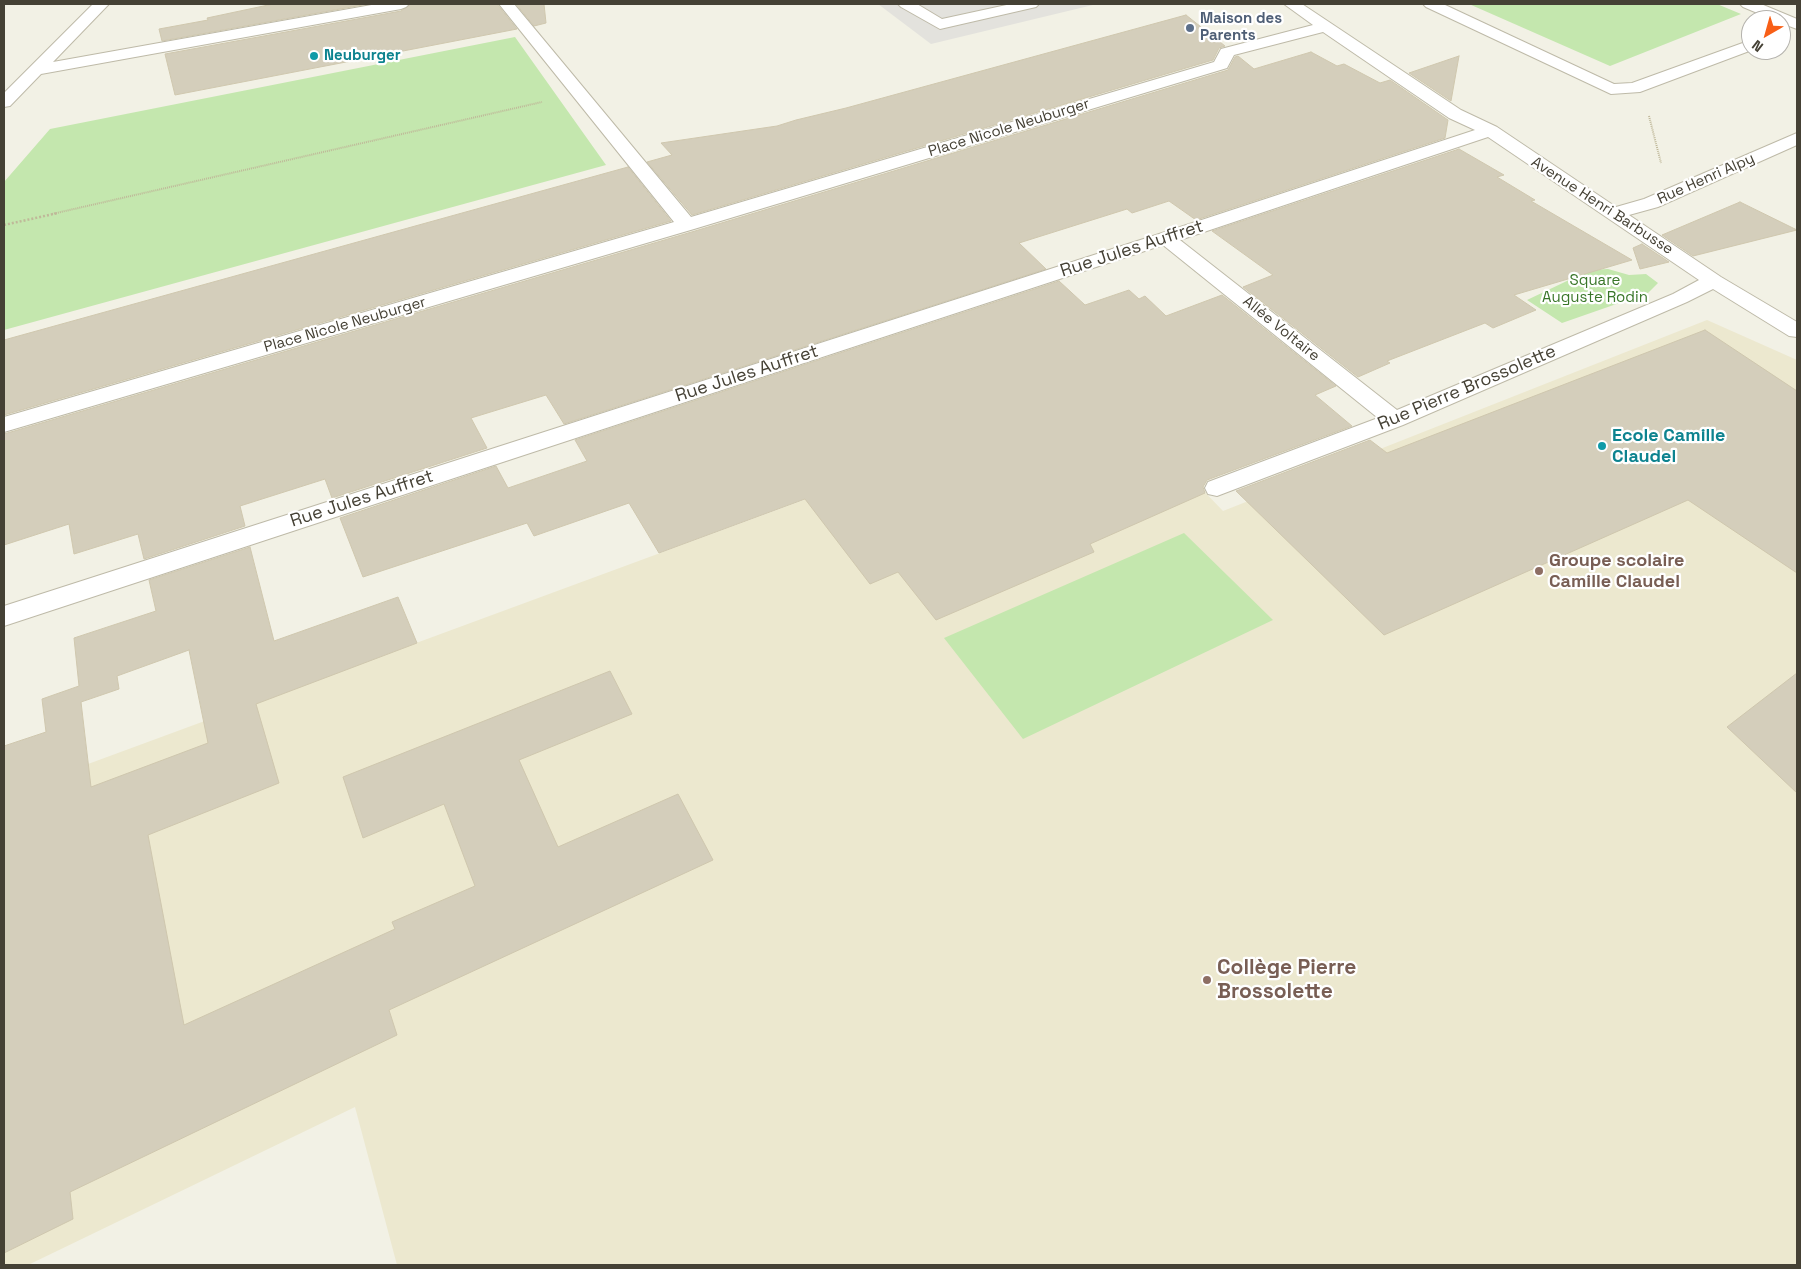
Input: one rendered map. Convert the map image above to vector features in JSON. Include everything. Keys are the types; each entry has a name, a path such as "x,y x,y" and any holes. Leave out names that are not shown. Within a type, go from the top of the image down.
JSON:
{"street":[{"path":"4,102 101,4"},
{"path":"37,70 401,4"},
{"path":"506,4 687,225"},
{"path":"906,4 940,24 1031,4"},
{"name":"Avenue Henri Barbusse","path":"1292,4 1454,114 1491,131 1612,214 1668,248 1714,281 1797,331"},
{"name":"Avenue Henri Barbusse","path":"1318,4 1471,111 1491,131"},
{"path":"1431,4 1611,90 1638,87 1741,49"},
{"path":"1748,4 1797,24"},
{"name":"Place Nicole Neuburger","path":"4,425 687,225 1221,65 1227,52 1324,26"},
{"name":"Rue Jules Auffret","path":"4,616 1491,131"},
{"name":"Rue Henri Alpy","path":"1612,214 1651,203 1797,138"},
{"name":"Allée Voltaire","path":"1166,238 1395,420"},
{"name":"Avenue Henri Barbusse","path":"1714,281 1797,316"},
{"name":"Rue Pierre Brossolette","path":"1217,488 1395,420 1680,298 1714,281"}],"path":[{"path":"1638,87 1642,91 1663,172 1684,188"},
{"path":"4,225 579,93"}],"shaded area":[{"path":"878,4 1097,4 931,44"},
{"path":"1707,320 1797,360 1797,1265 397,1265 355,1107 28,1265 4,1265 4,795 1105,389 1223,511"}],"green space":[{"path":"1469,4 1717,4 1741,14 1610,66"},
{"path":"515,37 606,165 4,330 4,182 50,129"},
{"name":"Square Auguste Rodin","path":"1608,269 1629,275 1646,274 1658,283 1648,293 1562,323 1527,300 1590,270"},
{"path":"1184,533 1273,620 1023,739 944,638"}],"building":[{"path":"273,4 368,4 162,41 159,29 208,20 207,18"},
{"path":"411,4 497,4 517,29 175,95 165,54 401,11"},
{"path":"516,4 544,4 546,23 534,26"},
{"path":"1186,15 1225,46 1219,48 1213,60 692,215 647,162 672,155 661,143 777,126"},
{"path":"1311,52 1337,66 1344,64 1380,83 1390,80 1448,120 1445,138 1196,220 1169,201 1132,213 1127,209 1019,243 1046,269 564,424 546,395 471,418 487,448 332,498 325,479 240,506 245,526 144,559 138,534 74,554 69,524 4,545 4,434 695,231 1228,70 1235,57 1238,56 1254,69"},
{"path":"1459,56 1451,101 1409,73"},
{"path":"1459,149 1504,175 1497,177 1535,200 1531,201 1632,260 1514,295 1536,310 1493,328 1485,323 1387,361 1390,363 1358,377 1243,287 1273,275 1212,231"},
{"path":"628,167 671,221 4,415 4,340"},
{"path":"1740,202 1797,230 1693,256 1662,235"},
{"path":"1642,244 1669,262 1640,269 1633,248"},
{"path":"1059,281 1085,305 1129,290 1139,299 1145,296 1166,316 1222,295 1336,386 1315,395 1352,426 1207,480 1203,487 1205,493 1090,544 1094,552 936,620 898,572 870,584 805,499 659,553 629,503 534,536 527,523 363,577 340,518 496,466 508,488 587,461 575,440"},
{"name":"Ecole Camille Claudel","path":"1705,330 1797,391 1797,573 1688,500 1384,635 1236,491 1370,440 1387,453"},
{"path":"250,547 274,641 398,597 417,643 256,704 279,783 148,835 184,1025 395,929 392,922 475,886 444,804 363,838 343,777 610,671 632,714 519,760 558,847 678,794 713,860 389,1010 397,1035 70,1192 73,1219 4,1253 4,746 46,732 42,699 79,686 74,638 156,611 149,580","holes":["189,650 208,743 91,787 81,702 119,689 117,676"]},
{"path":"1797,673 1797,793 1727,727"}],"place":[{"name":"Maison des Parents","path":"1190,28"},
{"name":"Neuburger","path":"314,56"},
{"name":"Ecole Camille Claudel","path":"1602,446"},
{"name":"Groupe scolaire Camille Claudel","path":"1539,571"},
{"name":"Collège Pierre Brossolette","path":"1207,980"}]}
